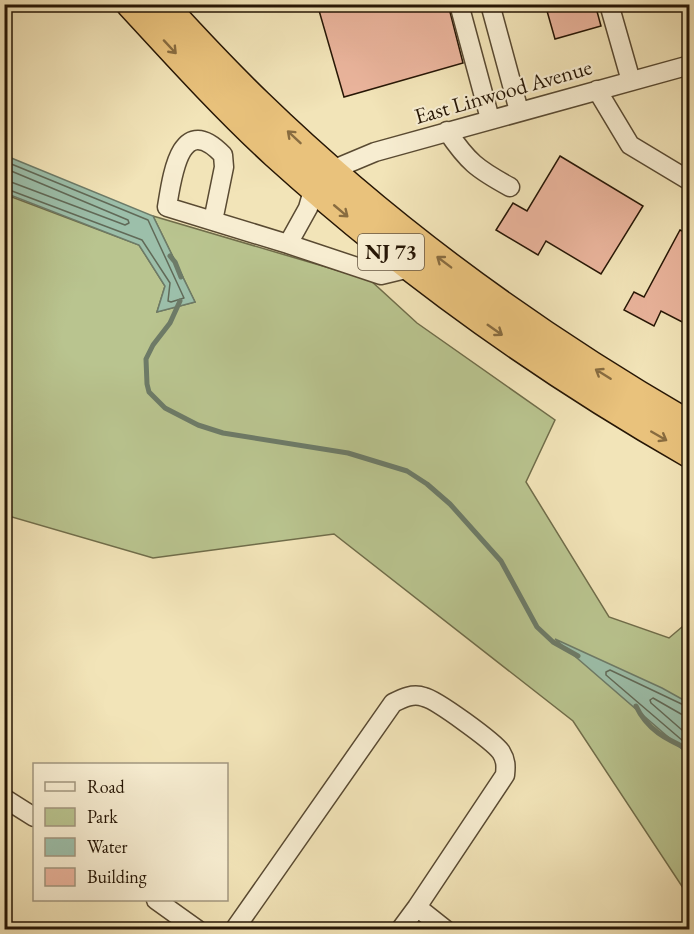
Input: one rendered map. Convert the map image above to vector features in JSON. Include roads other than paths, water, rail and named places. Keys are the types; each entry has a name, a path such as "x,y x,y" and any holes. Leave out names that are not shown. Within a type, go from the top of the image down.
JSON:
{"highway":[{"name":"NJ 73","path":"130,4 237,117 323,179 398,227 506,308 601,373 690,425"},
{"name":"NJ 73","path":"163,4 258,104 323,179 410,268 530,355 690,453"}],"street":[{"path":"459,4 490,119"},
{"path":"490,4 519,111"},
{"path":"609,4 631,81"},
{"name":"East Linwood Avenue","path":"323,179 364,155 690,65"},
{"path":"597,90 630,145 690,181"},
{"path":"447,131 463,155 482,172 510,187"},
{"path":"288,244 323,179"},
{"path":"213,221 381,275 410,268"},
{"path":"234,930 393,703 407,696 424,697 447,709 500,750 507,763 505,775 417,907 399,930"},
{"path":"4,798 33,817"},
{"path":"157,901 198,930"},
{"path":"417,907 446,930"}],"water":[{"path":"4,155 153,216 195,302 157,312 165,286 139,245 5,193"},
{"path":"555,639 662,688 689,703 689,755"}],"waterway":[{"path":"170,256 181,277"},
{"path":"180,301 170,323 153,345 146,359 149,392 165,408 198,425 223,433 348,453 407,471 427,484 450,504 501,561 537,627 553,642 578,656"},
{"path":"636,706 652,728 665,738 690,750"}],"railway":[{"path":"4,5 8,4"}]}
